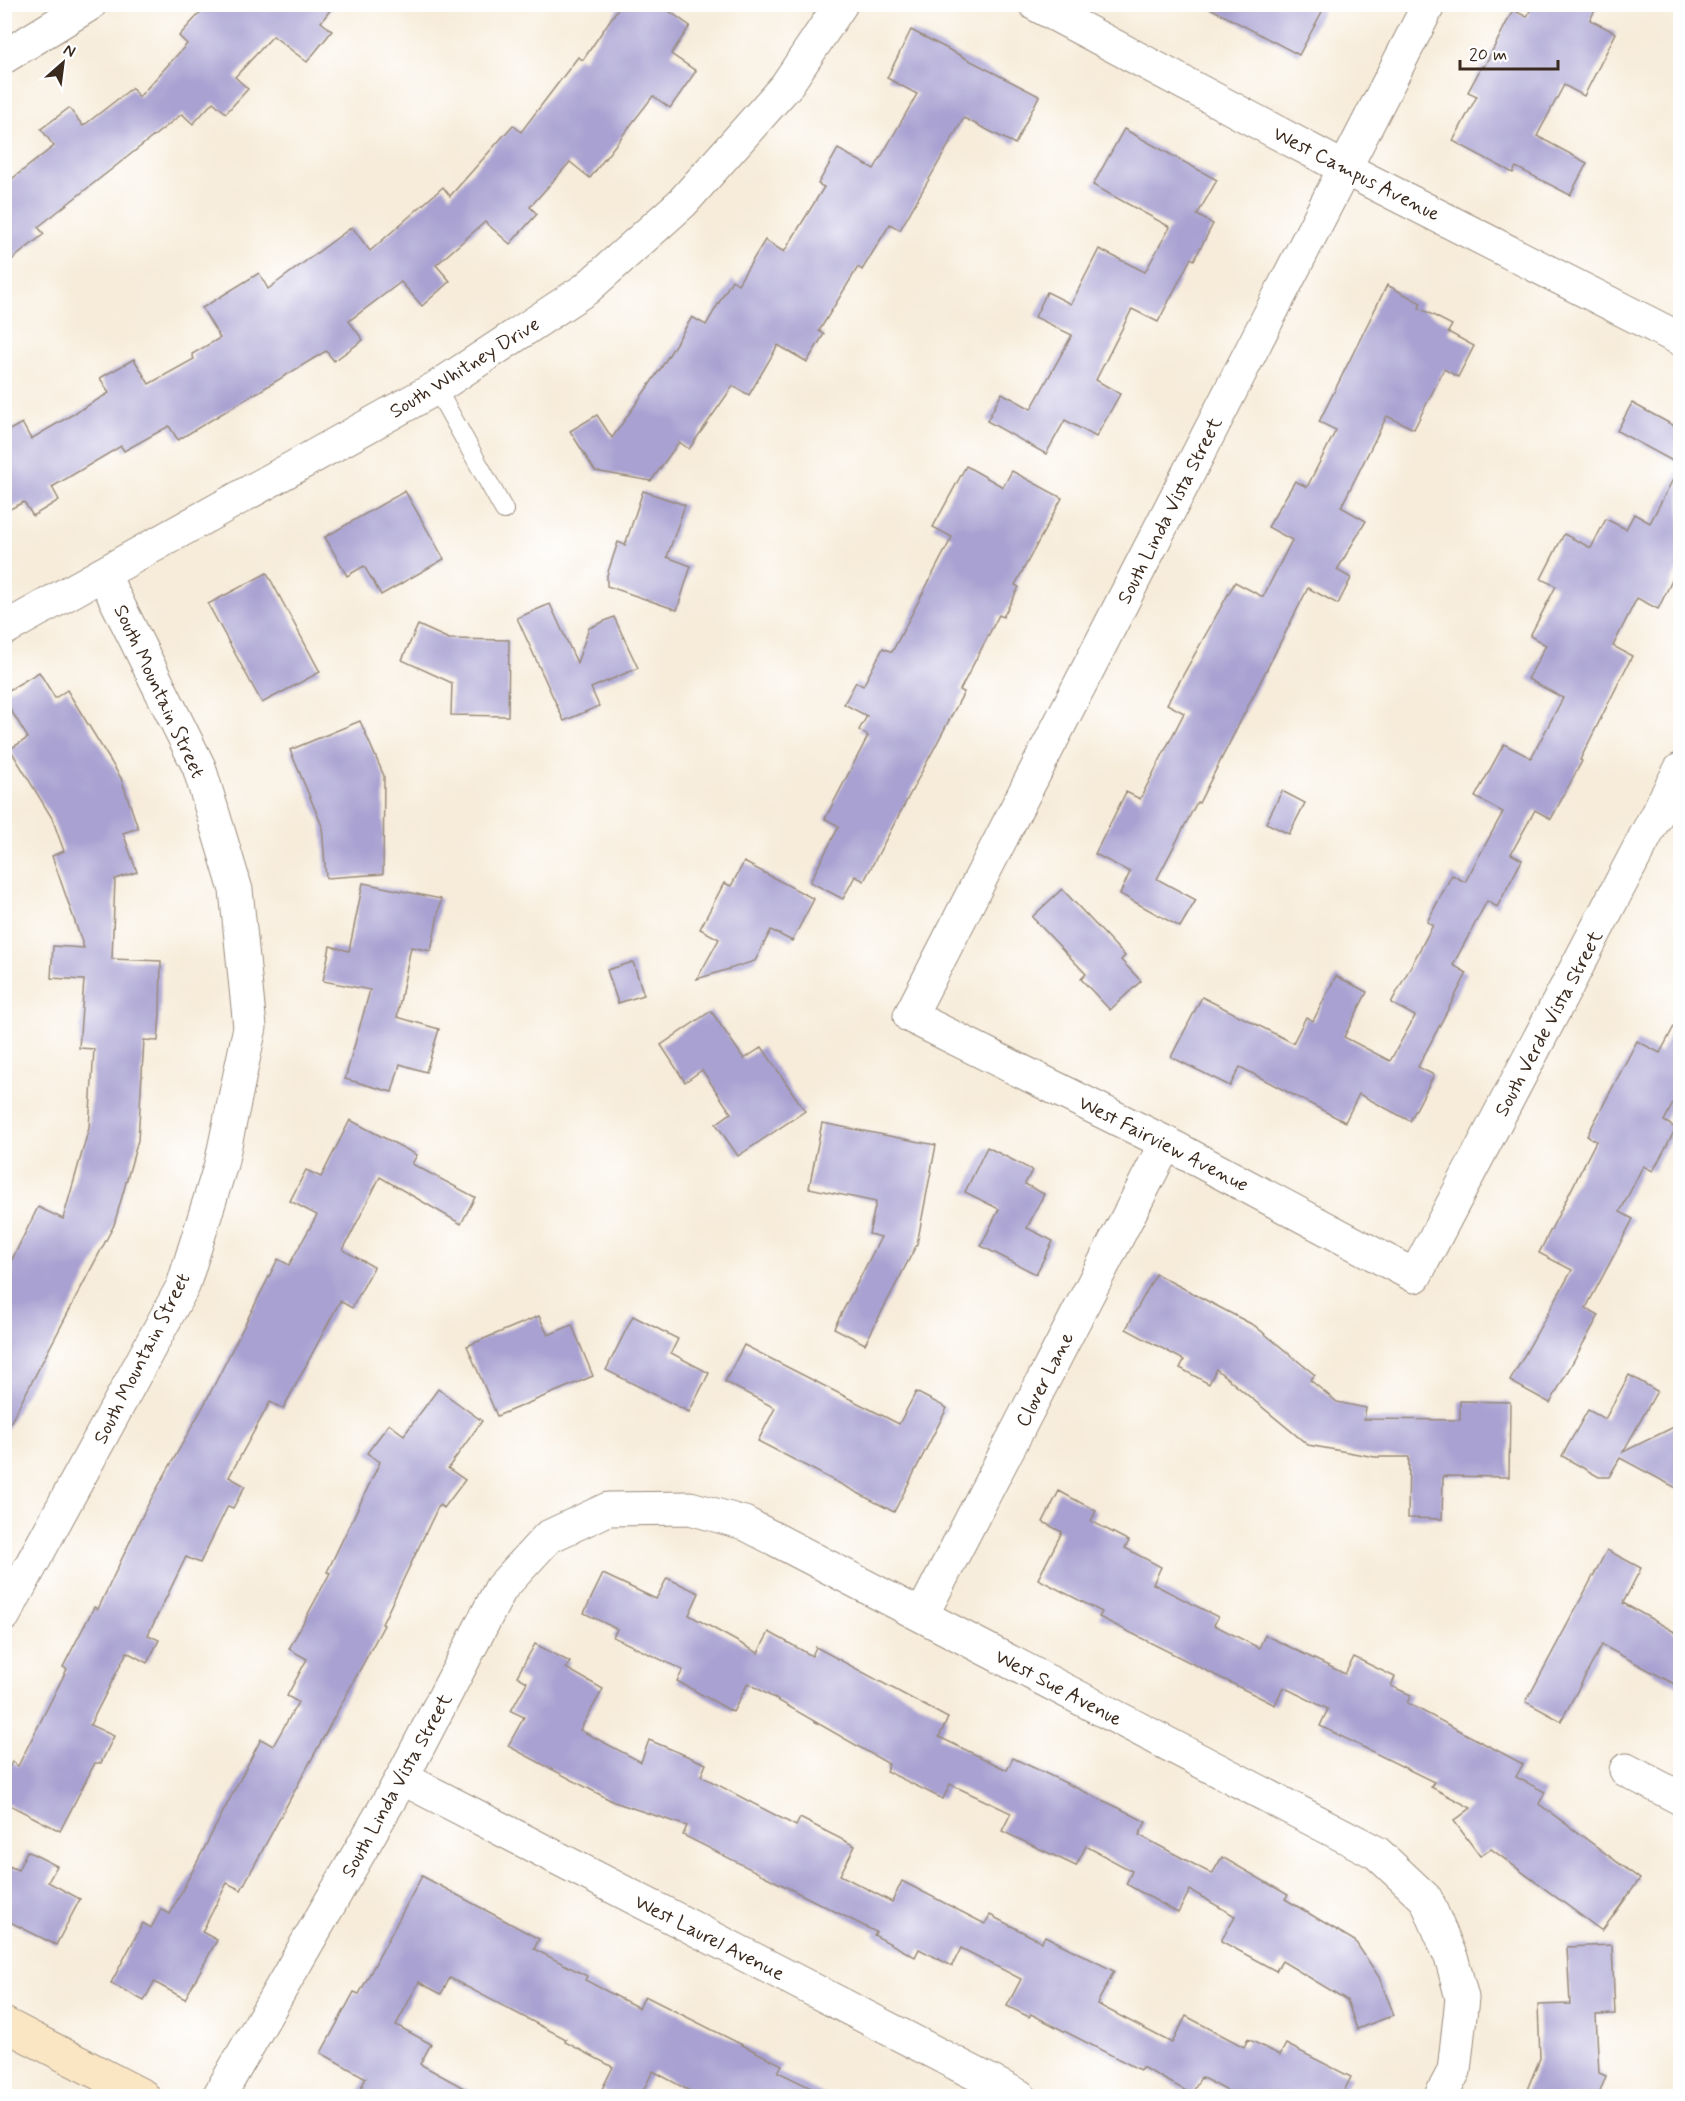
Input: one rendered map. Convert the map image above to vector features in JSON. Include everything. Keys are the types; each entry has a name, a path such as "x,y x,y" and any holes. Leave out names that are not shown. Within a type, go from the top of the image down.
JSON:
{"street":[{"path":"4,57 90,4"},
{"name":"South Whitney Drive","path":"4,629 436,388 586,289 682,203 786,86 841,4"},
{"name":"West Campus Avenue","path":"1035,4 1344,168 1680,339"},
{"name":"South Linda Vista Street","path":"910,1016 1429,4"},
{"name":"South Mountain Street","path":"4,1615 183,1286 221,1164 250,1027 236,890 199,767 104,574"},
{"name":"South Verde Vista Street","path":"1415,1275 1680,770"},
{"name":"West Fairview Avenue","path":"910,1016 1166,1143 1415,1275"},
{"name":"Clover Lane","path":"922,1615 1166,1143"},
{"name":"West Sue Avenue","path":"608,1509 690,1508 744,1523 1377,1853 1426,1899 1452,1960 1462,1998 1454,2071 1441,2097"},
{"name":"South Linda Vista Street","path":"219,2097 402,1778 501,1588 548,1538 608,1509"},
{"path":"1626,1770 1680,1798"},
{"name":"West Laurel Avenue","path":"402,1778 1019,2097"},
{"path":"4,2024 143,2097"}],"lane":[{"path":"436,388 504,510"}],"building":[{"path":"208,4 335,4 321,22 332,31 307,62 273,36 235,77 248,89 226,113 213,102 193,124 182,114 38,227 44,234 4,266 4,185 54,146 41,129 69,108 83,126 132,88 139,97 187,44 179,36"},
{"path":"621,4 659,4 690,26 671,54 696,71 670,108 653,96 590,178 570,162 530,207 537,214 510,244 485,222 436,265 450,281 422,306 401,282 349,321 363,340 334,361 326,351 178,440 169,426 124,451 121,446 52,487 59,500 33,516 24,502 4,512 4,433 22,423 31,439 109,393 100,378 134,359 149,384 194,359 192,354 220,338 202,308 259,273 268,289 352,227 370,251 443,187 450,196 513,125 521,132 578,57 583,60"},
{"path":"1202,4 1326,4 1299,55"},
{"path":"1533,4 1598,4 1590,20 1616,33 1584,96 1564,85 1537,136 1587,163 1570,195 1516,167 1513,173 1453,141 1477,96 1468,92 1482,66 1484,67 1513,10 1527,17"},
{"path":"911,30 1039,96 1015,144 964,118 900,230 890,224 862,270 858,267 819,331 824,334 807,362 778,345 749,395 733,386 689,449 679,442 651,481 595,471 570,431 597,415 612,438 661,368 692,317 706,325 732,280 738,284 765,240 784,252 824,187 818,184 838,149 874,169 917,94 887,78"},
{"path":"1124,129 1217,180 1197,215 1213,224 1194,260 1191,258 1158,322 1132,309 1096,380 1120,394 1096,437 1065,420 1046,454 987,421 1002,393 1031,409 1072,335 1035,317 1047,292 1071,304 1099,249 1145,272 1170,227 1093,185"},
{"path":"1387,285 1421,303 1419,308 1452,325 1448,332 1474,346 1458,377 1444,369 1414,429 1387,416 1341,507 1366,521 1337,570 1351,578 1338,604 1308,588 1199,803 1197,802 1157,879 1196,900 1180,927 1120,894 1130,872 1095,854 1126,792 1140,799 1184,713 1167,704 1235,582 1263,597 1292,540 1268,527 1295,481 1307,487 1336,430 1319,422"},
{"path":"1632,403 1680,429 1680,465 1617,431"},
{"path":"966,466 1003,487 1012,471 1062,498 1015,585 1019,587 1003,617 999,615 960,690 964,692 864,881 855,876 843,899 810,882 839,826 825,819 868,736 859,730 867,716 844,704 856,682 863,686 883,648 892,652 952,537 933,527"},
{"path":"1680,466 1680,564 1658,609 1637,598 1613,646 1632,656 1580,760 1582,761 1551,819 1535,810 1511,854 1522,860 1497,907 1487,901 1453,965 1467,973 1418,1067 1434,1075 1410,1121 1359,1094 1345,1122 1240,1067 1230,1086 1171,1057 1202,997 1293,1043 1306,1017 1313,1021 1336,976 1367,992 1344,1037 1390,1061 1415,1016 1391,1003 1433,925 1427,922 1452,875 1465,882 1503,812 1475,797 1504,744 1531,758 1563,698 1528,679 1546,645 1530,636 1556,586 1541,579 1564,534 1591,548 1606,519 1626,529 1634,514 1650,523"},
{"path":"405,491 444,559 381,595 364,566 347,576 325,537"},
{"path":"643,491 685,505 667,557 691,566 677,610 607,586 607,575 618,542 625,545"},
{"path":"267,573 320,672 262,703 208,604"},
{"path":"550,604 577,663 589,628 614,617 638,668 591,688 599,706 564,721 517,618"},
{"path":"418,625 449,639 509,640 508,716 451,715 452,683 402,660"},
{"path":"39,672 55,698 67,690 121,778 138,828 123,833 137,872 115,879 112,959 161,961 160,1013 158,1041 144,1040 138,1140 114,1225 4,1435 4,1276 38,1207 63,1219 89,1128 94,1049 79,1048 84,980 51,978 53,946 84,948 52,856 64,851 52,818 10,749 28,738 4,699 4,693"},
{"path":"360,721 384,776 383,874 326,878 322,826 290,750"},
{"path":"1282,791 1305,803 1289,834 1266,823"},
{"path":"744,862 814,899 792,941 771,930 755,961 697,979 719,939 700,929 724,883 731,886"},
{"path":"363,883 441,899 431,951 411,947 397,1017 439,1029 426,1072 400,1064 392,1092 345,1079 370,990 323,981 330,946 349,951"},
{"path":"1062,889 1125,956 1121,960 1141,981 1110,1010 1081,979 1086,974 1032,917"},
{"path":"633,962 644,995 618,1003 607,970"},
{"path":"711,1011 744,1059 762,1047 805,1111 738,1156 716,1124 731,1113 702,1070 685,1082 661,1045"},
{"path":"1680,1015 1680,1090 1664,1121 1676,1128 1653,1171 1643,1166 1620,1212 1633,1219 1586,1308 1599,1315 1550,1403 1510,1381 1572,1270 1539,1253 1596,1141 1587,1136 1637,1041 1660,1053"},
{"path":"350,1120 417,1155 412,1164 475,1197 461,1224 380,1177 343,1250 374,1267 352,1308 340,1301 283,1409 270,1402 229,1477 245,1486 233,1508 228,1506 200,1563 186,1557 148,1635 159,1640 147,1663 127,1652 90,1725 114,1736 101,1763 95,1763 60,1831 4,1802 4,1777 12,1762 18,1766 67,1669 63,1667 94,1607 98,1609 145,1510 204,1405 278,1259 289,1265 317,1215 290,1201 306,1170 321,1177"},
{"path":"822,1123 936,1145 917,1244 865,1344 834,1328 881,1237 869,1234 876,1202 809,1188"},
{"path":"987,1147 1032,1170 1025,1184 1044,1194 1027,1228 1053,1241 1036,1274 981,1246 999,1209 965,1192"},
{"path":"1156,1274 1255,1326 1315,1375 1310,1380 1337,1402 1366,1408 1364,1419 1460,1420 1460,1401 1510,1402 1509,1477 1443,1476 1442,1519 1408,1518 1409,1457 1375,1457 1308,1445 1216,1369 1209,1384 1180,1368 1184,1360 1126,1329"},
{"path":"539,1316 548,1335 572,1325 593,1376 497,1416 467,1346"},
{"path":"633,1316 678,1339 671,1353 709,1373 689,1412 606,1370"},
{"path":"744,1345 899,1424 916,1392 947,1408 894,1512 758,1441 775,1408 725,1382"},
{"path":"1629,1375 1657,1391 1623,1452 1680,1424 1680,1490 1620,1458 1609,1477 1599,1477 1562,1456 1588,1410 1605,1419"},
{"path":"438,1389 482,1421 448,1468 465,1480 444,1508 439,1505 382,1624 384,1625 241,1890 227,1883 202,1932 217,1940 185,1999 154,1982 144,2001 111,1983 143,1923 151,1928 161,1909 170,1914 261,1739 273,1746 298,1702 287,1696 307,1659 289,1649 330,1573 327,1572 380,1462 367,1453 389,1424 404,1435"},
{"path":"1059,1491 1096,1511 1091,1521 1129,1541 1125,1548 1161,1567 1153,1584 1218,1617 1214,1625 1259,1648 1265,1635 1345,1674 1354,1657 1395,1677 1391,1686 1411,1695 1407,1703 1523,1764 1516,1777 1545,1792 1539,1804 1640,1879 1602,1931 1491,1849 1480,1856 1454,1821 1471,1808 1431,1787 1434,1782 1320,1726 1328,1709 1283,1687 1275,1705 1099,1617 1102,1612 1038,1579 1062,1532 1043,1522"},
{"path":"1607,1550 1641,1568 1623,1603 1680,1635 1680,1687 1602,1645 1561,1721 1526,1702"},
{"path":"603,1574 656,1599 667,1578 699,1593 689,1615 758,1653 769,1632 812,1656 816,1647 948,1718 939,1737 1007,1770 1013,1758 1119,1808 1146,1822 1139,1835 1212,1874 1222,1857 1288,1895 1285,1899 1355,1941 1379,1977 1394,2015 1357,2029 1347,2000 1282,1961 1276,1971 1221,1941 1235,1916 1190,1890 1178,1913 1126,1884 1132,1871 1086,1846 1076,1866 1002,1831 1011,1813 950,1784 943,1799 886,1771 889,1764 748,1683 733,1712 677,1681 683,1670 613,1637 617,1629 584,1613"},
{"path":"535,1644 570,1662 566,1668 603,1689 580,1730 641,1762 649,1740 706,1764 701,1776 796,1826 800,1818 855,1846 840,1875 892,1902 902,1881 985,1924 990,1915 1042,1942 1045,1936 1114,1971 1097,2004 1172,2043 1186,2016 1244,2047 1248,2039 1280,2055 1286,2044 1351,2077 1341,2097 1239,2097 1201,2077 1192,2094 1142,2067 1140,2070 1031,2014 1029,2017 1007,2006 1021,1979 961,1948 952,1966 919,1949 915,1957 874,1935 876,1932 683,1835 687,1826 614,1802 508,1746 524,1717 511,1711 527,1682 517,1676"},
{"path":"27,1851 57,1866 48,1882 80,1899 56,1945 4,1919 4,1864 18,1870"},
{"path":"422,1876 539,1939 534,1949 587,1976 585,1980 639,2008 645,1996 782,2065 778,2072 830,2097 701,2097 653,2071 640,2097 616,2097 602,2089 613,2067 565,2042 566,2039 450,1978 441,1994 419,1982 396,2025 431,2044 420,2064 480,2097 356,2097 366,2078 321,2053 354,1992 359,1994"},
{"path":"1612,1945 1615,2014 1596,2015 1599,2073 1606,2076 1598,2097 1524,2097 1540,2058 1538,2005 1570,2004 1567,1947"}]}
